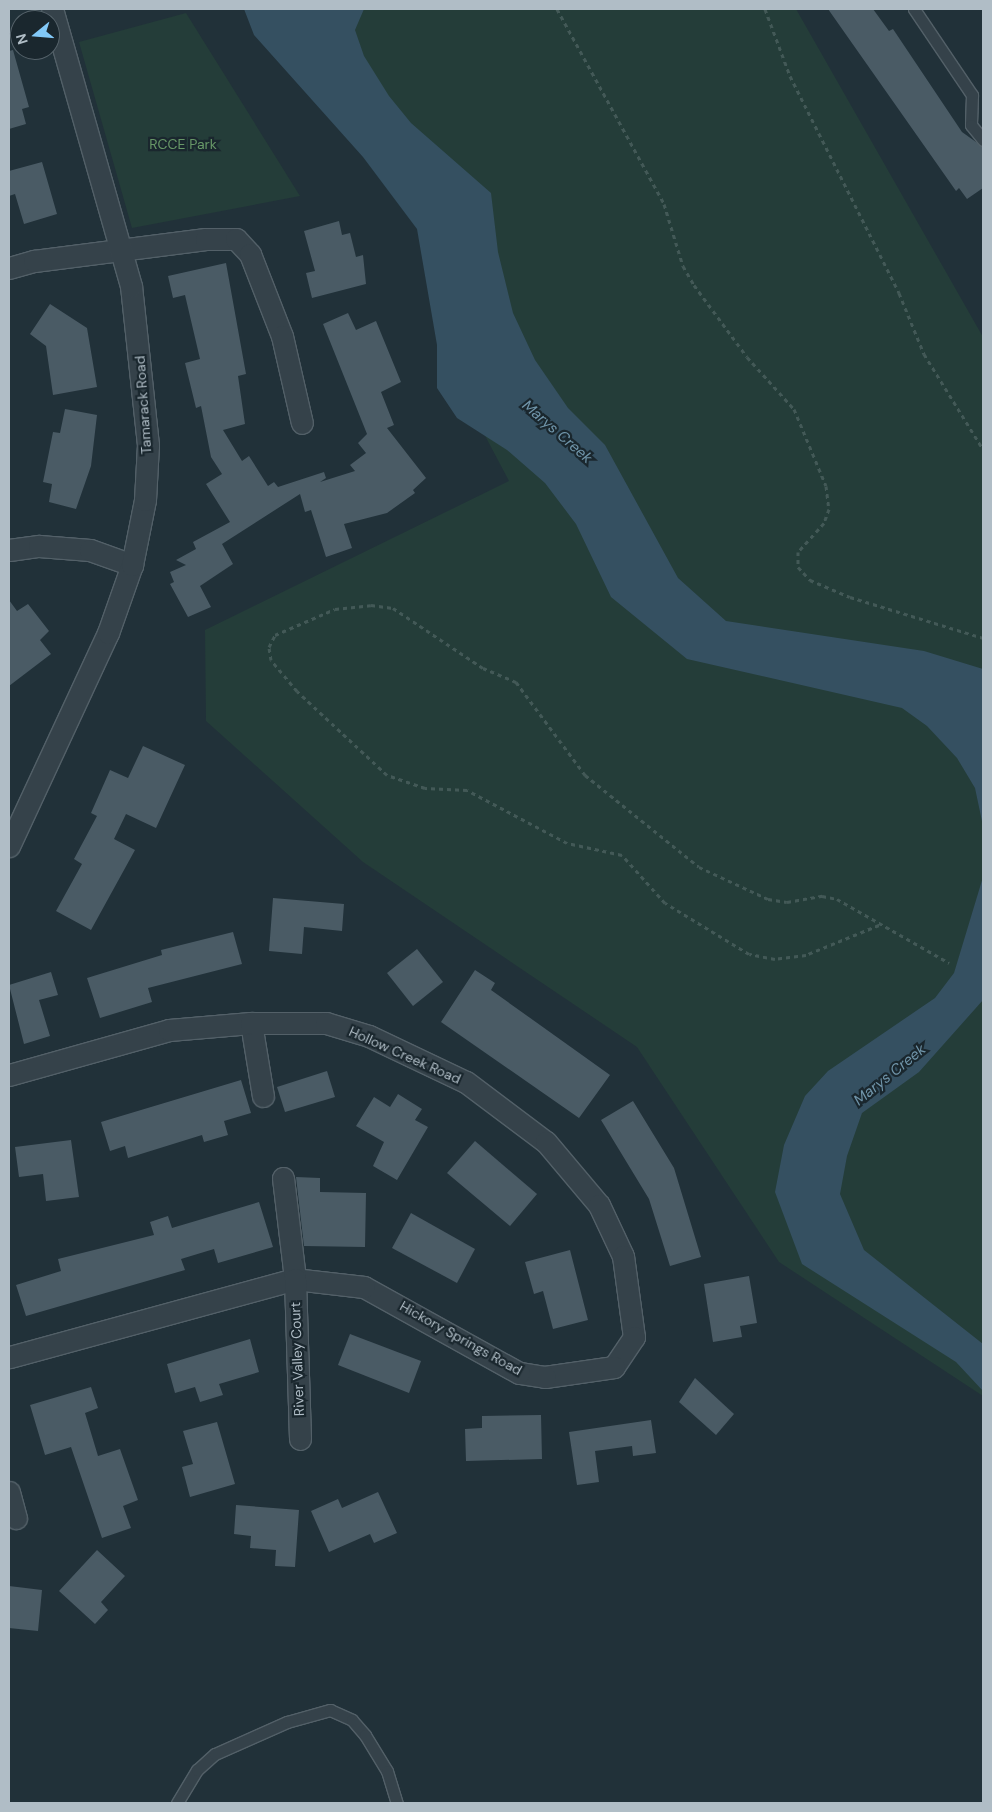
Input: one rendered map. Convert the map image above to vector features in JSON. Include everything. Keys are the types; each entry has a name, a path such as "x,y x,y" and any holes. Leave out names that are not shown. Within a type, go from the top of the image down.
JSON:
{"street":[{"name":"Tamarack Road","path":"9,846 108,633 132,565 145,500 148,445 130,286 52,9"},
{"path":"9,268 120,250 206,239 236,240 250,254 282,336 302,423"},
{"path":"9,550 39,546 90,550 132,565"},
{"path":"251,1023 264,1096"},
{"name":"Hollow Creek Road","path":"9,1075 169,1030 251,1023 326,1023 368,1036 466,1082 546,1142 599,1205 623,1256 634,1337 623,1355"},
{"path":"283,1178 295,1279"},
{"name":"Hickory Springs Road","path":"9,1357 295,1279 364,1287 519,1373 545,1377 598,1372 614,1367 623,1355"},
{"name":"River Valley Court","path":"295,1279 300,1439"},
{"path":"9,1492 16,1518"}],"lane":[{"path":"914,9 972,95 971,125 983,140"},
{"path":"177,1803 197,1770 215,1754 280,1725 330,1710 352,1720 365,1735 388,1771 397,1803"}],"path":[{"path":"557,9 664,204 683,266 694,285 747,357 794,410 826,486 829,509 820,529 798,552 798,567 810,580 850,597 983,638"},
{"path":"764,9 790,76 899,292 927,361 983,449"},
{"path":"879,925 806,955 775,958 749,954 665,904 622,855 567,843 467,790 425,788 387,775 281,674 269,647 275,635 335,609 371,605 393,608 483,668 516,682 585,775 700,867 768,899 837,899 879,925 949,963"}],"green space":[{"path":"293,9 796,9 983,337 983,1396 779,1262 637,1047 363,862 206,721 205,630 509,481 437,345 433,235"},
{"name":"RCCE Park","path":"186,13 300,196 132,228 79,42"}],"water":[{"name":"Marys Creek","path":"244,9 364,9 355,30 364,56 389,96 411,123 491,193 498,252 513,313 535,360 568,408 605,445 678,578 726,621 924,651 983,669 983,826 975,788 957,758 927,726 902,708 687,659 611,597 576,524 545,483 507,450 457,418 437,388 437,345 417,229 363,157 254,35"},
{"name":"Marys Creek","path":"983,877 983,1000 919,1072 862,1113 847,1156 840,1194 864,1250 983,1344 983,1391 956,1362 802,1264 775,1192 784,1145 805,1096 828,1071 935,998 954,973"}],"building":[{"path":"828,9 873,9 889,31 893,29 962,132 983,147 983,188 967,199 959,188 956,191"},
{"path":"9,51 10,60 16,60 29,107 22,109 26,124 9,129"},
{"path":"42,162 57,214 24,224 15,194 9,196 9,171"},
{"path":"339,221 342,235 350,233 356,257 363,255 366,284 312,298 306,273 315,271 304,231"},
{"path":"226,263 246,374 238,376 245,424 223,430 242,461 249,456 268,486 274,482 278,487 324,472 326,478 320,482 355,471 350,465 366,453 358,443 367,434 323,324 348,313 356,330 376,321 401,382 381,392 394,425 387,428 426,478 413,490 415,493 387,513 344,524 352,548 326,557 311,510 305,512 300,494 222,544 233,564 200,586 211,607 188,617 170,584 174,582 170,572 186,565 176,560 196,549 193,542 230,522 206,484 222,474 211,457 201,406 196,408 185,363 200,359 185,295 173,298 168,276"},
{"path":"50,304 87,328 97,387 53,395 46,346 30,334"},
{"path":"65,409 97,415 91,466 76,509 49,502 52,484 43,482 53,432 60,433"},
{"path":"9,600 17,611 28,604 49,631 40,640 51,654 9,686"},
{"path":"143,746 185,765 156,828 126,814 114,839 135,850 91,930 56,911 82,864 74,859 97,816 91,813 110,770 128,778"},
{"path":"273,898 344,904 342,931 304,927 302,954 269,951"},
{"path":"233,932 242,964 148,988 152,1002 100,1018 87,978 162,955 161,950"},
{"path":"417,949 443,982 413,1006 387,973"},
{"path":"475,970 495,983 491,990 610,1075 579,1118 441,1022"},
{"path":"51,972 58,995 39,1000 50,1036 24,1044 9,985"},
{"path":"327,1071 335,1097 285,1112 277,1087"},
{"path":"241,1080 251,1113 224,1121 228,1135 204,1142 202,1135 128,1158 125,1146 110,1151 101,1122"},
{"path":"398,1094 422,1109 415,1120 428,1127 397,1180 373,1166 384,1142 356,1126 374,1097 390,1107"},
{"path":"633,1101 674,1168 701,1257 670,1266 649,1199 601,1120"},
{"path":"71,1140 79,1197 46,1201 43,1174 19,1177 15,1147"},
{"path":"475,1141 537,1194 510,1226 447,1173"},
{"path":"296,1177 320,1178 320,1192 366,1193 365,1247 304,1246"},
{"path":"259,1202 273,1247 218,1263 214,1249 181,1259 185,1270 26,1316 16,1285 61,1271 58,1259 154,1235 150,1222 168,1216 172,1228"},
{"path":"411,1213 475,1249 457,1283 392,1248"},
{"path":"570,1250 588,1320 553,1329 543,1291 534,1294 525,1262"},
{"path":"749,1276 757,1323 740,1326 742,1337 713,1342 704,1284"},
{"path":"350,1334 421,1361 409,1393 338,1365"},
{"path":"250,1339 259,1372 219,1384 223,1395 200,1402 195,1387 175,1393 167,1364"},
{"path":"695,1378 734,1414 716,1435 679,1402"},
{"path":"91,1387 98,1408 85,1413 98,1456 120,1449 138,1500 123,1506 131,1528 102,1538 71,1447 45,1455 30,1405"},
{"path":"541,1415 542,1459 466,1461 465,1429 482,1428 482,1416"},
{"path":"651,1420 656,1453 633,1456 632,1446 595,1451 599,1482 577,1485 569,1432"},
{"path":"217,1422 235,1484 190,1497 182,1467 193,1464 183,1431"},
{"path":"378,1492 397,1533 374,1543 370,1534 329,1552 311,1511 338,1499 342,1508"},
{"path":"236,1505 299,1510 295,1567 275,1566 276,1550 250,1548 251,1536 234,1534"},
{"path":"97,1550 125,1576 101,1602 108,1610 95,1624 59,1591"},
{"path":"9,1586 42,1590 38,1631 9,1628"}]}
